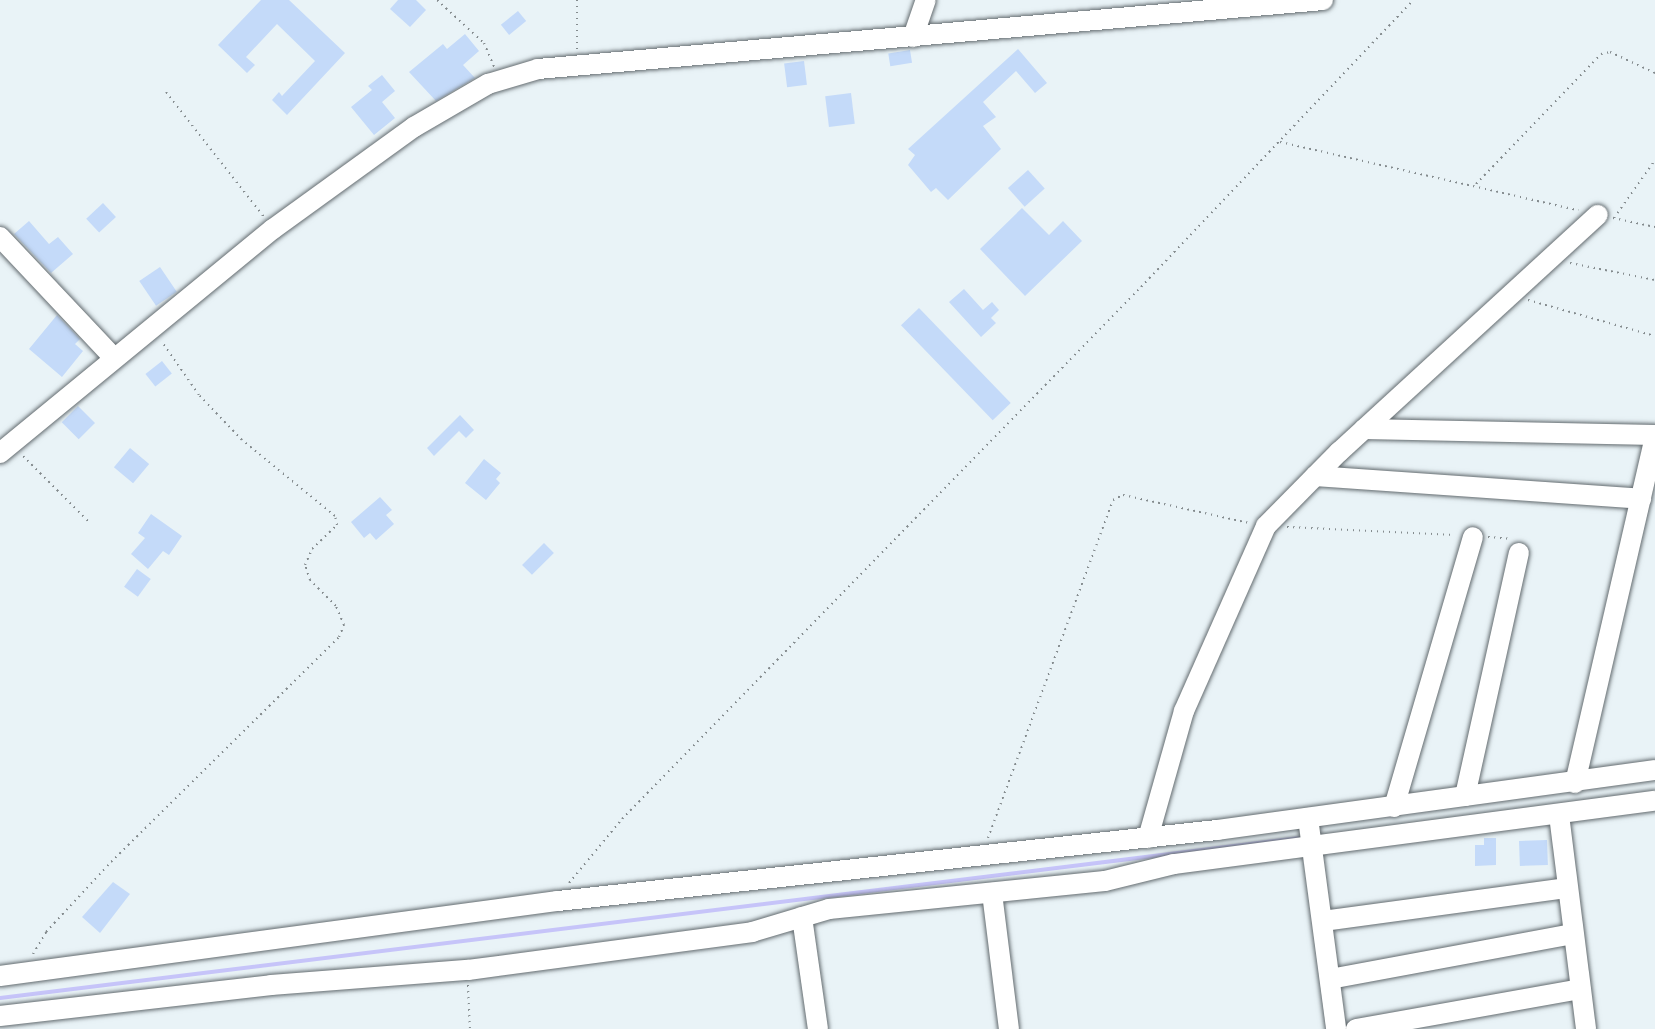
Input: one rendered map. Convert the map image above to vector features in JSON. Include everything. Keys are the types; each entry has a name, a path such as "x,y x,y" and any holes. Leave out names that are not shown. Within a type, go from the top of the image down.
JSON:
{"street":[{"path":"913,37 926,0"},
{"path":"5,448 113,357 273,229 414,127 499,81 538,69 577,65 1323,0"},
{"path":"1148,838 1184,711 1266,526 1364,429 1550,258 1606,217"},
{"path":"0,237 113,357"},
{"path":"1364,429 1655,435 1575,783"},
{"path":"1315,476 1641,499"},
{"path":"1394,807 1473,537"},
{"path":"1465,796 1519,553"},
{"path":"0,1016 271,985 468,970 752,932 829,909 1105,881 1309,833 1394,807 1655,770"},
{"path":"0,976 558,901 982,855 1148,838 1309,833 1558,815 1655,801"},
{"path":"1558,815 1586,1029"},
{"path":"1309,833 1323,921 1336,1029"},
{"path":"1323,921 1566,888"},
{"path":"992,893 1010,1029"},
{"path":"802,917 818,1029"},
{"path":"1330,979 1572,934"},
{"path":"1356,1029 1580,989"}],"path":[{"path":"437,0 484,43 499,81"},
{"path":"577,0 577,65"},
{"path":"558,901 577,871 622,819 1280,142 1413,0"},
{"path":"1476,184 1601,54 1610,52 1655,73"},
{"path":"166,92 273,229"},
{"path":"1280,142 1476,184 1655,227"},
{"path":"1606,217 1655,160"},
{"path":"1550,258 1655,280"},
{"path":"1510,296 1655,336"},
{"path":"27,972 46,932 239,731 339,637 344,625 336,606 310,580 304,565 312,549 337,525 335,516 253,451 224,423 199,395 153,327"},
{"path":"5,448 89,522"},
{"path":"982,855 1009,772 1113,500 1123,495 1266,526 1394,529 1473,537 1509,538 1517,543 1519,553"},
{"path":"468,970 470,1029"}],"building":[{"path":"261,0 289,0 345,53 287,115 272,100 279,92 282,96 315,61 277,24 246,57 255,65 247,73 218,45"},
{"path":"398,0 416,0 426,10 410,27 390,9"},
{"path":"518,11 526,21 509,35 501,25"},
{"path":"465,34 479,51 463,65 475,78 436,101 409,72 443,44 447,49"},
{"path":"1018,49 1047,83 1035,93 1016,71 983,102 996,117 983,126 1001,149 948,200 936,188 931,192 908,165 915,155 908,149"},
{"path":"910,50 912,63 890,66 888,53"},
{"path":"804,61 807,85 787,87 784,63"},
{"path":"382,75 395,91 382,102 395,118 374,135 351,107 372,90 368,86"},
{"path":"851,93 855,124 829,127 825,96"},
{"path":"1028,170 1045,189 1025,207 1008,188"},
{"path":"103,203 116,217 99,233 86,219"},
{"path":"1022,208 1049,235 1063,221 1082,241 1025,296 980,249"},
{"path":"29,221 49,244 58,237 73,254 51,273 14,234"},
{"path":"160,267 177,292 156,306 139,281"},
{"path":"964,289 983,310 992,302 999,310 991,318 996,323 981,337 949,302"},
{"path":"919,308 1011,403 993,420 901,325"},
{"path":"57,315 80,339 75,344 83,351 62,377 29,349"},
{"path":"162,361 172,374 155,387 145,374"},
{"path":"78,406 95,423 79,439 62,422"},
{"path":"460,415 474,430 466,438 459,431 434,456 427,448"},
{"path":"130,448 149,464 133,483 114,467"},
{"path":"484,459 501,473 496,479 500,483 486,500 465,483"},
{"path":"380,497 392,510 386,515 394,524 376,540 370,533 364,538 351,522"},
{"path":"151,514 182,536 169,555 163,551 148,569 131,554 145,538 138,533"},
{"path":"544,543 554,553 532,575 522,565"},
{"path":"137,569 151,579 138,597 124,587"},
{"path":"1484,838 1496,838 1496,865 1475,866 1475,845 1484,845"},
{"path":"1547,840 1548,865 1520,866 1519,841"},
{"path":"113,882 130,894 100,933 82,917"}],"waterway":[{"path":"0,998 1300,838"}]}
